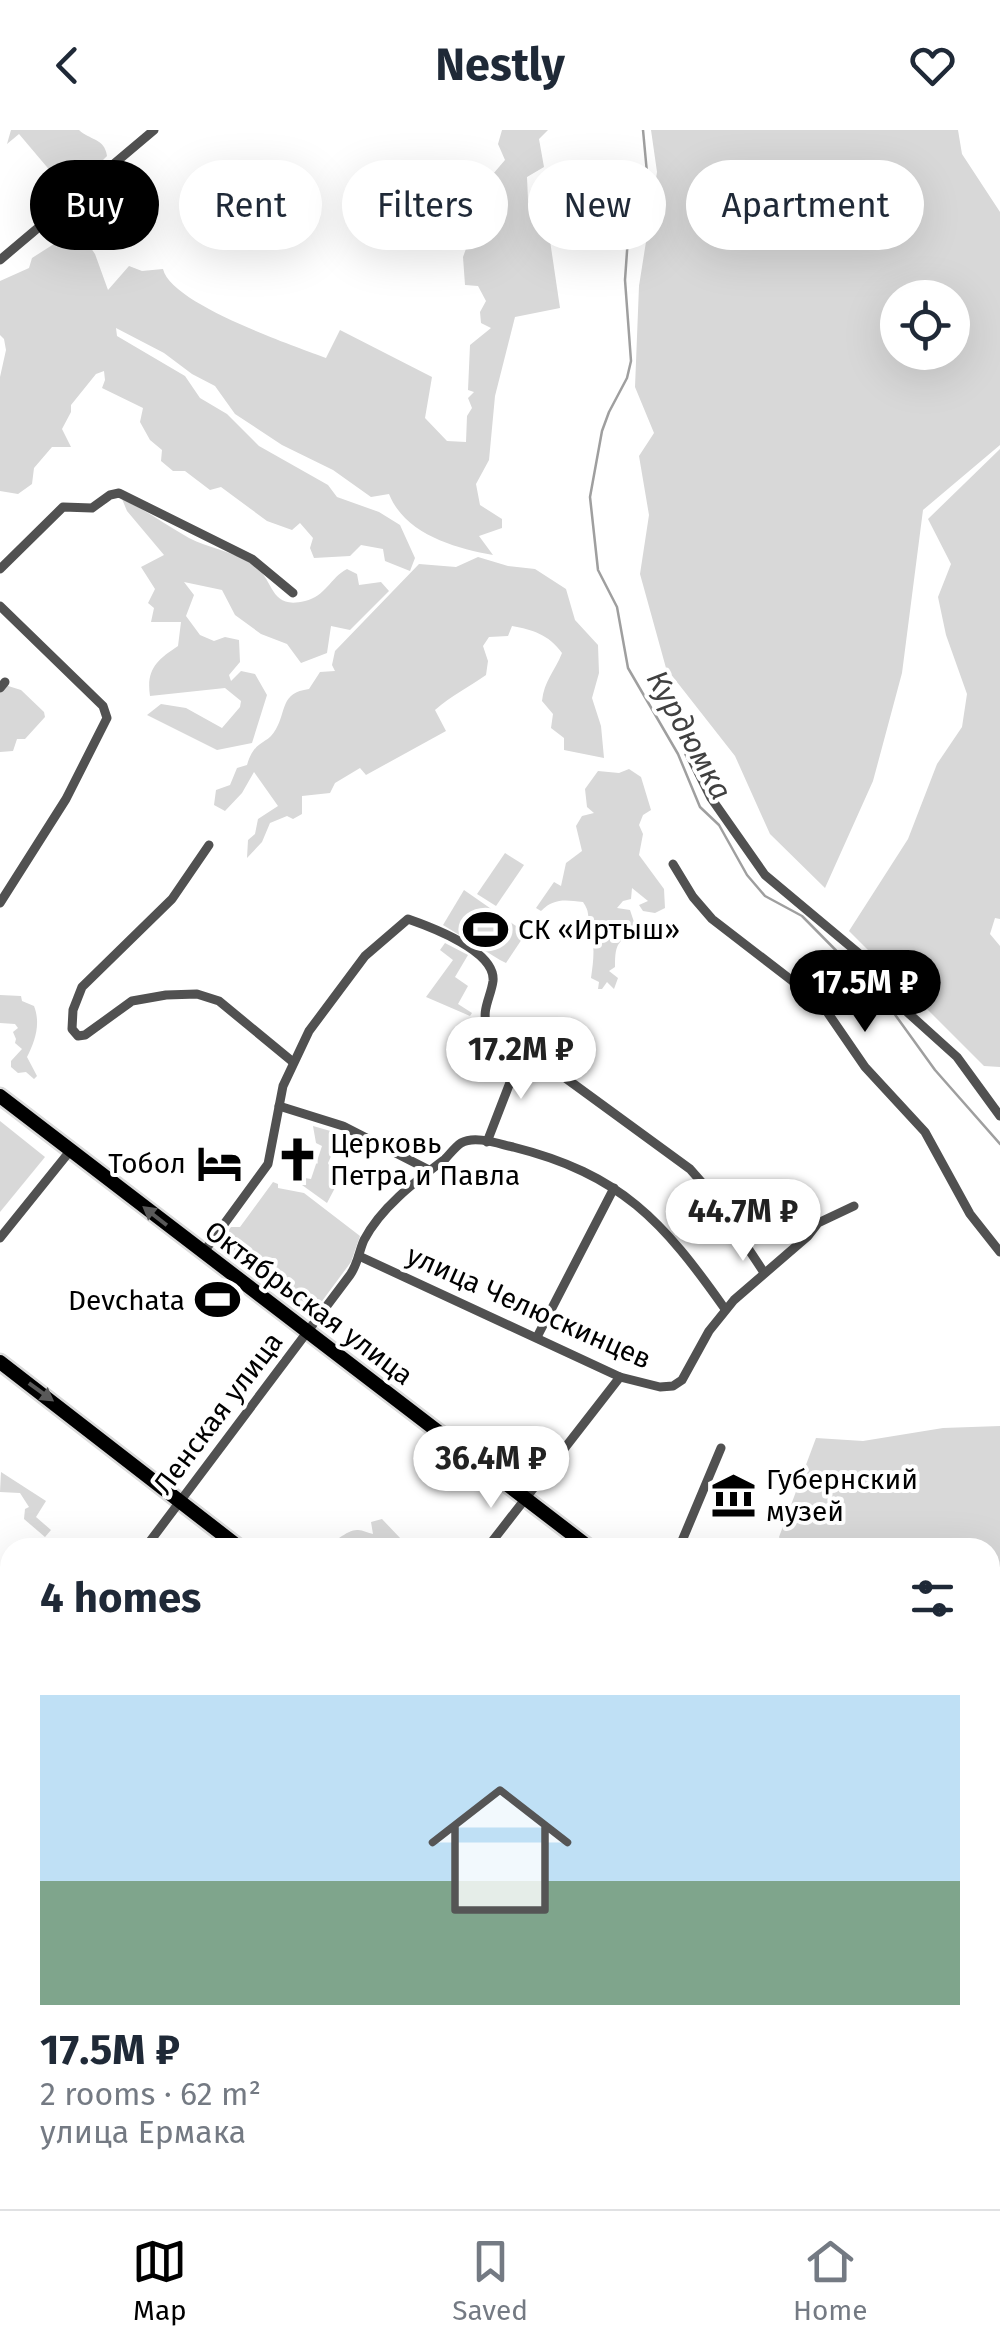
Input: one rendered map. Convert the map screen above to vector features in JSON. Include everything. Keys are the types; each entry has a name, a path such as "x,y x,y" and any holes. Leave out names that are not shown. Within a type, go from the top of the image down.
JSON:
{"main road":[{"name":"Октябрьская улица","path":"0,1096 577,1538"},
{"path":"2,1367 227,1538"}],"street":[{"path":"0,260 154,130"},
{"path":"0,569 63,507 92,508 119,493 252,560 293,593"},
{"path":"0,606 103,706 108,718 66,799 0,904"},
{"path":"689,754 712,798 759,867 880,972 906,1011 957,1057 1000,1116"},
{"path":"209,845 172,899 82,987 74,1002 72,1029 78,1036 85,1034 120,1008 139,1000 177,994 205,996 225,1005 293,1062"},
{"path":"673,864 712,918 821,1003 865,1067 925,1132 970,1214 1000,1252"},
{"path":"203,1254 268,1164 279,1106 293,1062 309,1031 354,969 408,919 445,934 485,960 493,979 485,1022 699,1177 764,1272"},
{"path":"523,1049 487,1142 566,1163 614,1188 670,1234 725,1310 818,1223 854,1206"},
{"path":"279,1106 343,1126 429,1170"},
{"name":"Ленская улица","path":"152,1538 354,1268 372,1228 461,1143 487,1142"},
{"path":"0,1238 70,1150"},
{"path":"537,1337 614,1188"},
{"name":"улица Челюскинцев","path":"359,1256 620,1377 660,1387 682,1380 725,1310"},
{"path":"494,1538 620,1377"},
{"path":"682,1538 721,1448"}],"shaded area":[{"path":"11,130 79,130 100,142 107,156 103,160 41,160 19,134 7,144"},
{"path":"502,130 548,130 539,139 543,160 528,160 528,250 551,250 560,308 515,317 495,396 489,460 476,484 480,505 502,519 502,528 479,536 493,555 432,537 396,508 389,494 371,497 333,470 282,445 235,414 215,386 116,328 117,336 185,376 200,398 227,414 259,446 328,485 337,497 379,512 400,525 415,558 410,571 385,561 383,549 361,545 350,556 314,558 310,548 313,538 300,523 292,530 267,521 221,487 210,490 185,471 173,471 161,461 162,450 150,440 140,422 143,408 102,388 104,371 96,374 71,405 62,429 71,447 52,447 34,468 32,484 18,494 0,491 0,377 6,350 0,335 0,281 29,268 32,258 44,250 92,250 108,290 129,266 142,271 163,269 187,296 209,309 326,358 340,330 432,377 425,418 447,441 466,442 467,416 472,408 468,398 474,392 468,390 470,345 491,328 481,323 480,312 486,301 478,286 465,285 463,257 466,250 508,250 508,160 498,144"},
{"path":"651,130 958,130 962,154 1000,212 1000,445 923,510 902,673 873,781 825,888 770,834 735,756 666,668 640,574 649,515 639,456 654,433 635,387 639,286 645,250 666,250 666,160 655,160"},
{"path":"1000,449 1000,919 995,918 990,934 1000,946 1000,1067 984,1066 849,931 908,839 937,764 962,727 967,694 946,635 938,597 951,564 928,519"},
{"path":"122,499 189,538 254,565 285,601 312,599 347,569 357,574 359,585 381,582 389,591 350,630 331,626 327,653 301,663 287,644 261,634 235,615 222,590 184,582 194,595 186,616 200,635 214,641 225,637 239,640 240,662 229,675 231,681 241,671 255,674 267,695 252,743 217,750 147,715 161,704 186,708 222,728 241,701 225,688 150,696 152,672 178,646 181,622 151,622 154,608 148,603 155,589 141,567 164,555 127,511"},
{"path":"478,557 535,569 566,589 575,620 598,645 599,673 592,698 601,726 604,758 564,750 564,738 551,728 553,714 542,701 562,653 540,634 512,626 508,636 489,637 483,646 488,661 486,675 435,710 446,731 366,775 360,768 335,783 330,793 302,796 302,814 270,823 262,842 247,858 248,840 255,834 258,819 278,806 254,772 225,811 214,805 216,790 230,785 237,768 247,765 257,746 272,734 293,694 309,689 320,672 335,671 335,651 419,564 456,567"},
{"path":"5,685 21,690 45,717 25,739 17,739 13,751 0,752 0,693"},
{"path":"629,769 641,777 651,810 643,815 639,825 643,834 639,855 664,889 665,908 655,913 643,911 639,905 648,901 632,888 631,899 617,908 630,910 636,928 617,947 615,967 609,971 618,978 614,989 607,982 598,989 599,982 591,978 593,940 583,902 560,901 541,911 536,908 554,882 561,886 566,863 582,851 576,826 582,816 594,813 587,807 585,789 598,771 619,773"},
{"path":"505,853 524,865 496,906 477,894"},
{"name":"СК «Иртыш»","path":"464,890 526,933 506,963 443,925"},
{"path":"445,943 468,955 455,977 468,986 458,1004 472,1013 470,1016 426,997 453,960 440,950"},
{"path":"0,995 21,996 22,1001 34,1006 36,1032 27,1057 37,1076 34,1079 11,1067 11,1061 22,1049 15,1043 15,1024 0,1023"},
{"path":"0,1121 45,1157 0,1212"},
{"path":"313,1126 341,1134 328,1163 337,1184 327,1203 302,1185 305,1178 311,1179 322,1146 316,1143"},
{"path":"273,1182 278,1188 304,1193 360,1236 351,1262 311,1316 218,1244 231,1227 240,1227"},
{"path":"1000,1426 1000,1538 779,1538 816,1438 863,1441 943,1428"},
{"path":"1,1472 46,1501 36,1517 51,1530 45,1537 24,1519 29,1507 20,1493 0,1492"},
{"path":"382,1519 400,1538 339,1538 354,1530 373,1534 371,1522"}],"waterway":[{"name":"Курдюмка","path":"643,130 647,173 629,223 625,280 631,361 602,431 590,497 598,570 617,607 628,668 678,754 700,807 719,825 747,875 765,896 802,916 883,998 935,1070 1000,1144"}],"place":[{"name":"СК «Иртыш»","path":"485,929"},
{"name":"Церковь Петра и Павла","path":"297,1159"},
{"name":"Тобол","path":"219,1163"},
{"name":"Devchata","path":"218,1300"},
{"name":"Губернский музей","path":"733,1495"}]}
